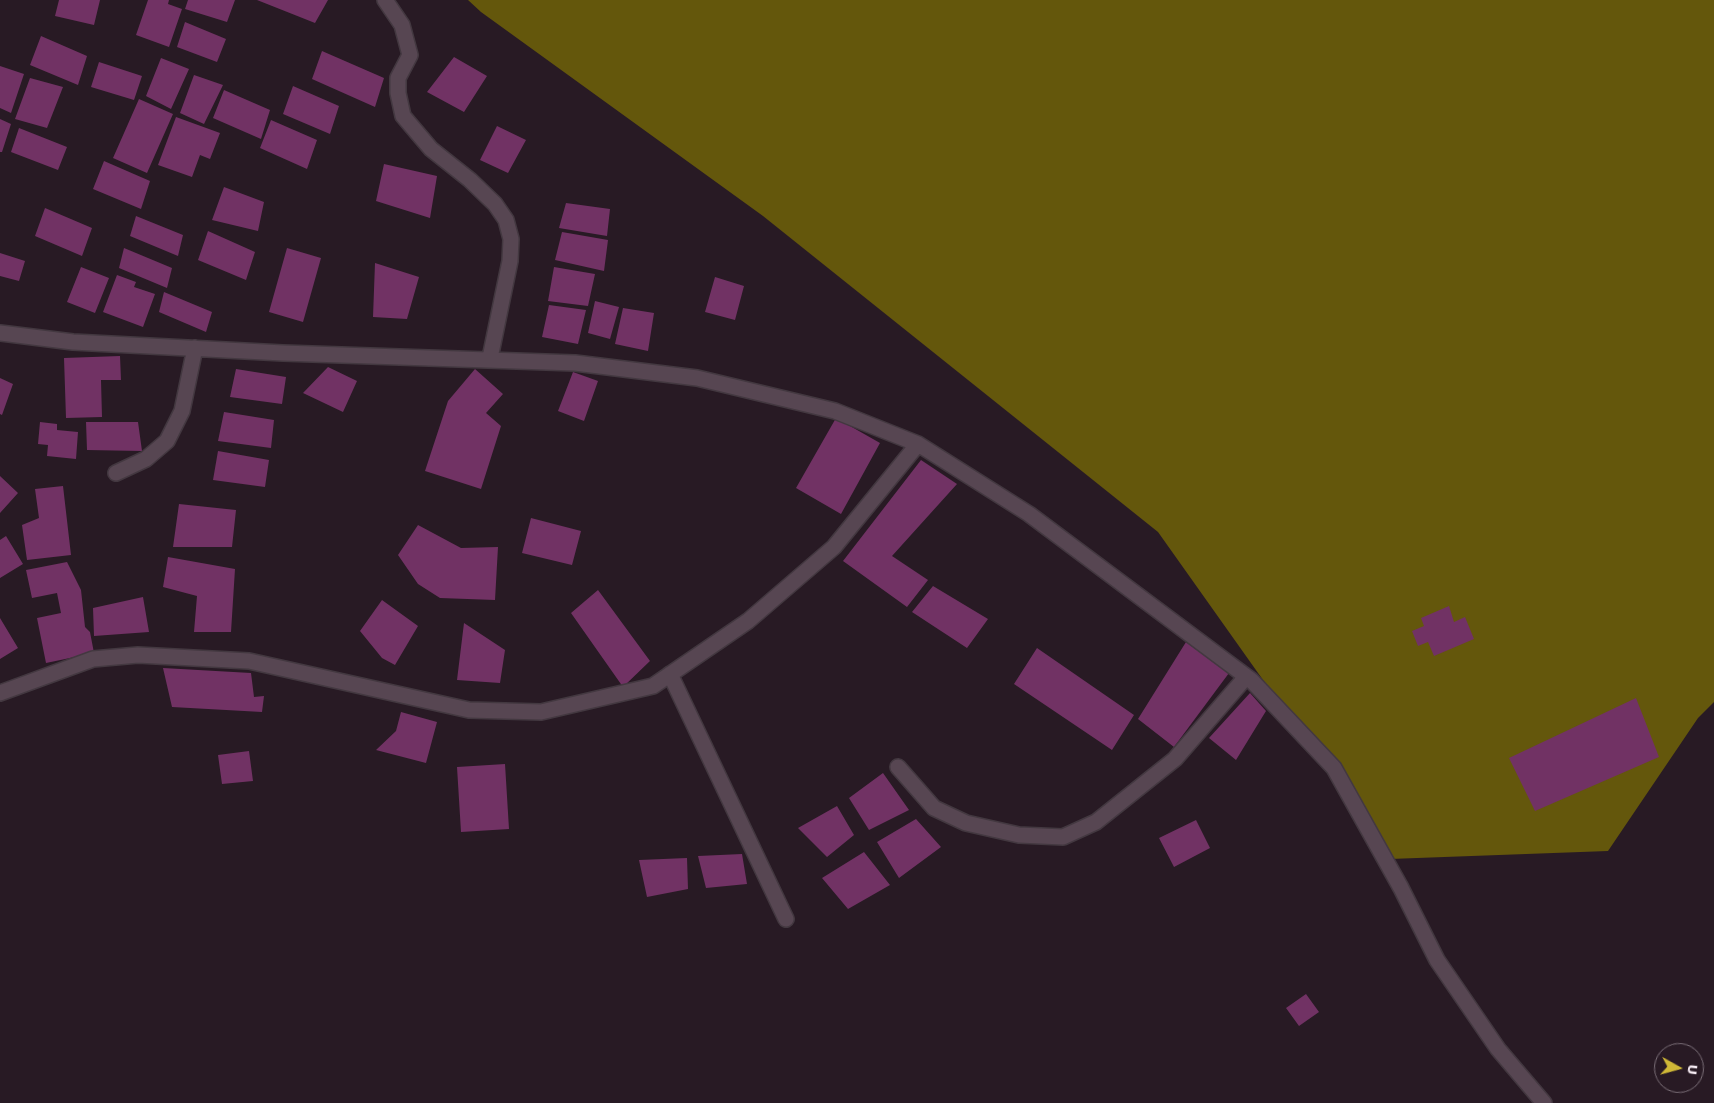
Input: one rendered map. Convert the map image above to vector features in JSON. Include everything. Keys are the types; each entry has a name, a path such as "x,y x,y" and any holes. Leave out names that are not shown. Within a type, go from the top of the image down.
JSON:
{"street":[{"path":"385,0 402,24 410,55 398,78 398,93 403,116 431,148 494,204 506,220 511,240 510,261 490,358"},
{"path":"0,333 73,342 575,363 697,378 835,411 918,444 1029,514 1246,677 1334,768 1401,888 1436,960 1498,1049 1544,1103"},
{"path":"116,473 146,459 167,441 182,411 195,348"},
{"path":"0,693 93,659 138,655 249,661 468,710 540,712 653,686 748,621 834,547 918,444"},
{"path":"670,674 786,919"},
{"path":"898,767 934,808 966,823 1018,835 1063,837 1096,822 1175,759 1246,677"}],"shaded area":[{"path":"468,0 1714,0 1714,702 1698,718 1608,851 1390,859 1158,532 763,216 481,12"}],"building":[{"path":"59,0 100,0 94,25 55,16"},
{"path":"148,0 169,0 168,4 182,9 169,47 136,35"},
{"path":"188,0 235,0 227,22 185,9"},
{"path":"257,0 328,0 315,23"},
{"path":"185,22 226,39 217,62 177,47"},
{"path":"41,36 87,56 78,85 30,65"},
{"path":"322,51 384,78 375,107 312,79"},
{"path":"454,57 487,76 464,112 427,92"},
{"path":"161,58 189,69 171,109 146,96"},
{"path":"99,62 142,76 134,100 91,87"},
{"path":"0,66 24,74 11,113 0,108"},
{"path":"194,75 223,85 204,124 180,113"},
{"path":"30,78 63,87 47,128 15,119"},
{"path":"293,86 339,106 330,134 283,114"},
{"path":"224,90 270,110 261,139 213,118"},
{"path":"139,99 173,114 147,173 113,158"},
{"path":"176,117 220,133 210,159 200,155 192,177 158,165"},
{"path":"0,119 11,124 2,152 0,152"},
{"path":"271,120 317,140 307,169 260,148"},
{"path":"497,126 526,140 508,173 480,160"},
{"path":"19,128 67,147 58,170 11,152"},
{"path":"104,161 150,181 141,209 93,189"},
{"path":"384,164 437,176 430,218 376,201"},
{"path":"224,187 264,202 258,231 212,220"},
{"path":"566,203 610,209 607,236 559,228"},
{"path":"45,208 92,228 82,256 35,236"},
{"path":"136,216 183,235 178,256 130,236"},
{"path":"208,231 255,252 246,280 198,260"},
{"path":"562,232 608,240 604,271 555,260"},
{"path":"124,248 172,268 167,288 119,268"},
{"path":"287,248 321,258 303,322 269,312"},
{"path":"0,253 25,261 19,281 0,276"},
{"path":"375,263 419,277 407,319 373,317"},
{"path":"81,267 109,278 95,313 67,302"},
{"path":"554,267 595,274 588,306 548,301"},
{"path":"117,275 136,282 134,287 155,294 143,327 103,312"},
{"path":"715,277 744,286 735,320 705,312"},
{"path":"164,292 212,312 206,332 159,312"},
{"path":"595,301 619,307 610,339 588,333"},
{"path":"549,305 586,310 578,344 542,337"},
{"path":"623,308 654,313 648,351 615,344"},
{"path":"120,356 121,380 101,380 102,417 66,418 64,358"},
{"path":"328,367 357,381 343,412 303,393"},
{"path":"236,369 286,377 282,404 230,397"},
{"path":"475,369 503,394 486,413 501,426 481,489 425,471 448,401"},
{"path":"573,372 598,381 584,421 558,411"},
{"path":"0,378 13,384 2,415 0,414"},
{"path":"224,412 274,420 271,448 218,441"},
{"path":"836,418 880,443 841,514 796,488"},
{"path":"40,422 57,424 57,430 78,432 76,459 47,456 48,445 38,444"},
{"path":"86,422 138,422 142,451 87,450"},
{"path":"218,451 269,460 265,487 213,480"},
{"path":"921,460 957,484 892,556 928,580 907,607 843,561"},
{"path":"0,476 18,493 0,513"},
{"path":"63,486 71,555 27,560 22,525 39,518 35,489"},
{"path":"179,504 236,510 232,547 173,547"},
{"path":"531,518 581,531 572,565 522,553"},
{"path":"418,525 461,548 498,547 495,600 440,598 418,584 398,555"},
{"path":"6,536 23,564 0,578 0,540"},
{"path":"168,557 235,569 231,632 194,632 197,596 163,587"},
{"path":"67,562 81,590 85,627 90,632 94,653 46,663 37,618 61,613 57,593 32,598 26,570"},
{"path":"933,586 988,619 967,648 912,612"},
{"path":"598,590 650,661 623,687 571,613"},
{"path":"143,597 149,632 94,636 93,608"},
{"path":"382,600 418,626 395,665 382,658 360,631"},
{"path":"1449,606 1454,622 1465,617 1474,639 1434,656 1428,642 1418,646 1412,631 1424,626 1421,618"},
{"path":"0,618 18,648 0,659"},
{"path":"464,623 505,650 500,683 457,680"},
{"path":"1186,642 1229,673 1174,747 1138,719"},
{"path":"1037,648 1134,715 1112,750 1014,684"},
{"path":"163,668 251,673 254,697 264,696 262,712 172,707"},
{"path":"1250,693 1266,711 1236,760 1209,738"},
{"path":"1636,698 1659,757 1535,811 1509,758"},
{"path":"401,712 437,722 426,763 376,750 396,731"},
{"path":"249,751 253,781 222,784 218,755"},
{"path":"505,764 509,829 461,832 457,767"},
{"path":"883,773 909,810 869,830 849,798"},
{"path":"837,806 854,835 827,857 798,828"},
{"path":"916,819 941,847 899,878 877,842"},
{"path":"1196,820 1210,848 1174,867 1159,838"},
{"path":"864,852 890,885 848,909 822,878"},
{"path":"742,854 747,884 706,888 698,856"},
{"path":"687,858 688,889 647,897 639,860"},
{"path":"1306,994 1319,1012 1299,1026 1286,1008"}]}
